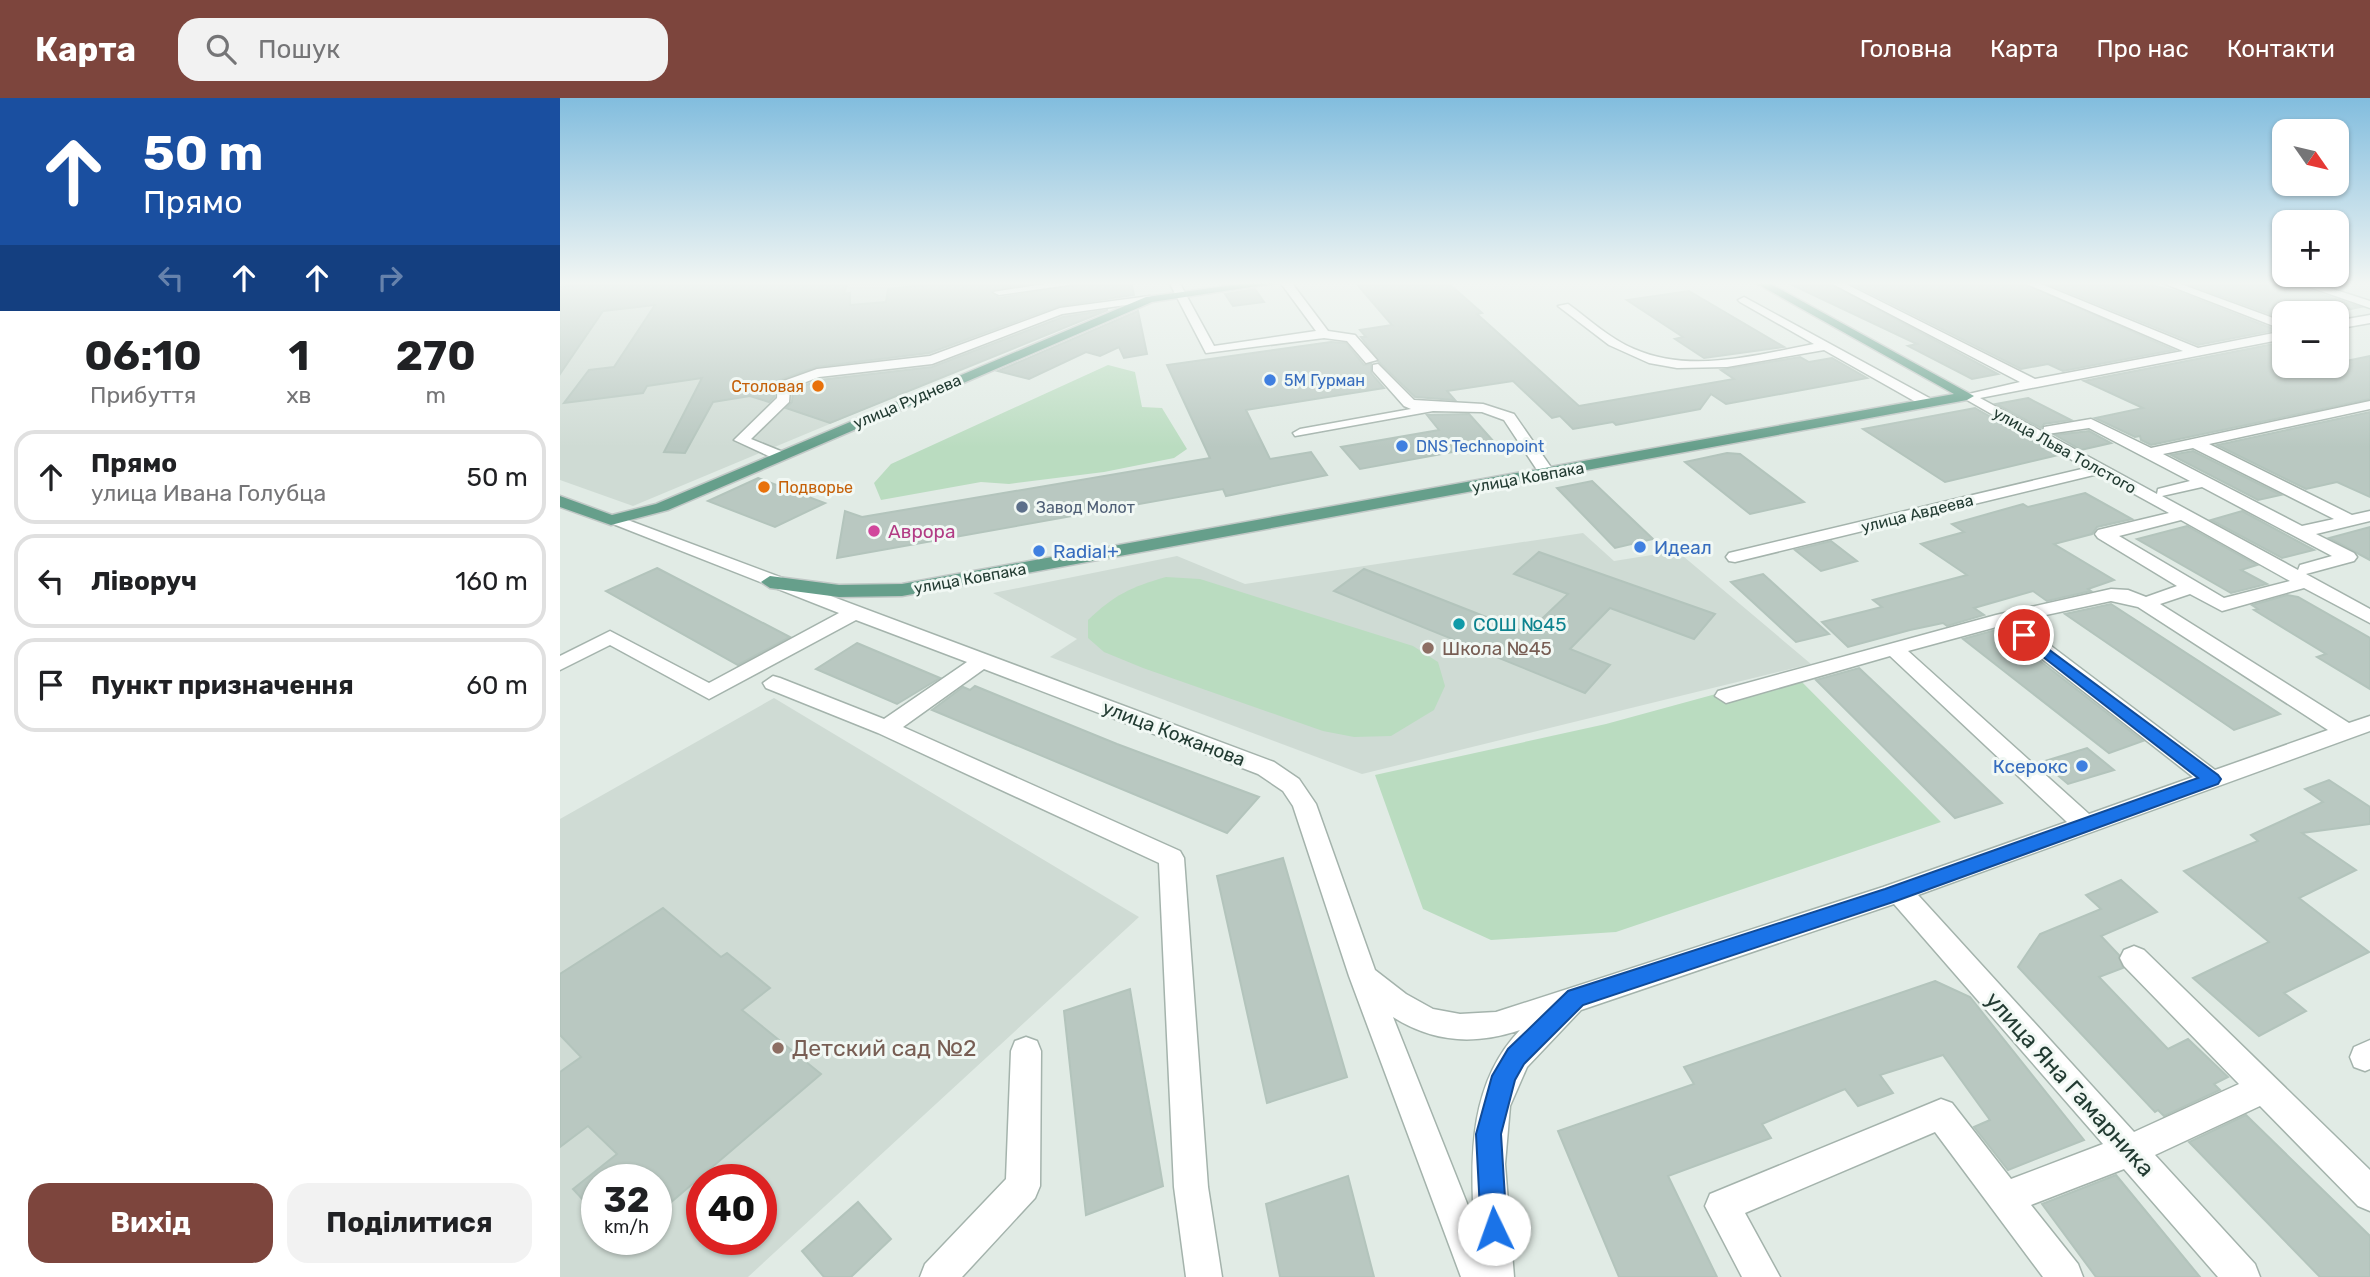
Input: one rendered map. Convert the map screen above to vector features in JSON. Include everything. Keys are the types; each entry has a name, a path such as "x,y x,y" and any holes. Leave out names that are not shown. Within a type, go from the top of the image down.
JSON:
{"main road":[{"name":"улица Руднева","path":"611,520 662,507 778,455 1059,337"},
{"name":"улица Льва Толстого","path":"1859,337 1967,396"},
{"name":"улица Ковпака","path":"770,582 839,591 902,590 1967,396"},
{"name":"улица Кожанова","path":"560,501 611,520"}],"street":[{"path":"778,455 741,440 784,399 783,386 817,373 932,360 992,337"},
{"path":"1203,337 1210,350 1302,337"},
{"path":"1344,337 1351,338 1409,403 1440,408 1483,408 1509,417 1547,473"},
{"path":"1609,337 1629,351 1683,365 1705,366 1825,346"},
{"path":"1809,337 1928,403"},
{"path":"1942,337 2033,383"},
{"path":"2161,337 2197,352"},
{"name":"улица Ковпака","path":"1967,396 2272,337"},
{"name":"улица Льва Толстого","path":"1967,396 2183,515 2306,576 2370,617"},
{"path":"2149,453 2370,405"},
{"path":"1300,433 1440,408"},
{"path":"2049,430 2091,423 2348,557 2306,576 2222,605 2104,534 2183,515"},
{"path":"2195,443 2370,534"},
{"name":"улица Авдеева","path":"1735,557 2100,469"},
{"path":"2164,492 2204,482"},
{"name":"улица Руднева","path":"633,528 662,507"},
{"path":"2300,532 2370,516"},
{"name":"улица Кожанова","path":"611,520 1266,768 1291,785 1304,804 1363,975 1479,1277"},
{"path":"2145,603 2192,587"},
{"path":"1726,696 2003,619 2111,595 2128,596 2145,603 2346,732"},
{"path":"560,664 610,637 709,692 854,613"},
{"path":"2003,619 2212,779"},
{"path":"1895,649 2086,825"},
{"path":"886,728 982,661"},
{"path":"773,683 886,728 1171,858 1191,1187 1205,1277"},
{"path":"1363,975 1387,998 1421,1019 1467,1030 1496,1025 1899,892 2370,723"},
{"name":"улица Яна Гамарника","path":"1899,892 2242,1277"},
{"path":"2134,958 2370,1195"},
{"path":"1496,1277 1489,1134 1495,1103 1504,1076 1516,1057 1576,998"},
{"path":"939,1277 1023,1186 1026,1051"},
{"path":"2004,1198 2129,1151 2264,1088"},
{"path":"1762,1277 1722,1206 1941,1114 2065,1277"}],"shaded area":[{"path":"560,337 1038,337 633,506 560,480"},
{"name":"Школа №45","path":"1583,533 1614,561 1677,551 1811,664 1362,774 1050,657 1077,639 993,593 1177,556 1245,584"},
{"name":"Детский сад №2","path":"774,698 1139,917 777,1250 777,1164 686,1164 686,1255 772,1255 748,1277 560,1277 560,819"}],"green space":[{"path":"1108,365 1135,372 1142,407 1162,408 1187,449 1174,458 1104,472 1009,484 981,482 881,500 874,483 891,464"},
{"path":"1166,577 1200,579 1413,646 1438,662 1445,686 1434,710 1391,736 1354,737 1323,731 1143,668 1104,652 1088,638 1088,620 1106,604 1133,588"},
{"path":"1793,673 1941,822 1616,932 1491,940 1423,909 1375,775 1606,724"}],"building":[{"path":"560,337 585,337 560,374"},
{"path":"634,337 973,337 929,353 816,367 777,381 774,397 769,402 750,396 713,402 685,453 664,452 702,378 647,386 643,393 564,403 589,370 614,367"},
{"path":"1011,337 1042,337 830,423 786,408 792,402 793,390 820,380 932,367"},
{"path":"1077,337 1143,337 1147,354 1124,358 1119,347 1100,356 1086,352 1029,379 998,371"},
{"path":"1361,337 1503,337 1579,406 1734,379 1721,370 1800,357 1809,362 1832,358 1867,378 1726,404 1711,394 1700,409 1616,425 1613,422 1573,429 1560,416 1552,418 1513,381 1447,391 1455,400 1415,397 1379,362"},
{"path":"1767,337 1784,347 1704,358 1675,339"},
{"path":"1902,337 1929,337 1998,374 1972,379 1908,346 1917,344"},
{"path":"1957,337 2145,337 2174,350 2063,371 2048,364 2021,369"},
{"path":"2178,337 2239,337 2198,345"},
{"path":"1331,342 1346,343 1364,365 1371,364 1371,373 1384,388 1246,410 1270,459 1311,452 1327,475 1226,496 1223,489 837,558 845,511 862,517 1210,458 1167,365"},
{"path":"2272,344 2272,378 2349,378 2349,360 2370,356 2370,399 2151,445 2141,440 2140,436 2135,437 2095,418 2143,408 2084,381"},
{"path":"2028,398 2071,420 2044,424 2041,428 1996,404"},
{"path":"1975,408 2058,455 1945,482 1863,429"},
{"path":"2370,412 2370,497 2337,482 2306,489 2217,445"},
{"path":"1469,414 1496,444 1360,469 1341,447 1439,430 1427,415"},
{"path":"2089,431 2111,443 2081,450 2055,435"},
{"path":"2193,451 2281,495 2258,500 2171,455"},
{"path":"1727,453 1740,454 1804,502 1750,514 1685,462"},
{"path":"758,478 825,503 775,527 708,501"},
{"path":"1592,481 1653,539 1615,548 1557,488"},
{"path":"2085,493 2132,519 2097,527 2092,534 2054,544 2114,580 2088,589 2091,591 2047,601 2033,591 1974,608 1984,615 1947,626 1943,623 1910,630 1848,647 1822,622 1882,607 1873,600 1967,575 1921,544 1964,532 1952,524 2023,504 2028,507"},
{"path":"2242,511 2314,550 2282,558 2211,520"},
{"path":"2187,526 2257,565 2241,570 2267,584 2231,593 2137,539"},
{"path":"2370,527 2370,560 2329,538"},
{"path":"1831,541 1857,561 1821,571 1795,550"},
{"name":"СОШ №45","path":"1539,552 1715,614 1694,639 1610,608 1570,649 1610,665 1585,693 1334,591 1364,569 1527,633 1568,594 1514,574"},
{"path":"657,568 790,637 738,665 606,591"},
{"path":"1763,574 1829,634 1796,642 1731,582"},
{"path":"2287,595 2298,597 2370,638 2370,689 2317,657 2326,654 2254,610 2258,609 2252,605"},
{"path":"2111,604 2280,714 2234,730 2065,614"},
{"path":"1999,629 2143,741 2109,753 1963,639"},
{"path":"857,643 940,678 897,704 816,669"},
{"path":"1859,668 2002,803 1955,818 1816,680"},
{"path":"975,686 1117,744 1259,797 1227,833 932,710 963,687 970,690"},
{"path":"2087,748 2114,770 2068,784 2042,762"},
{"path":"2329,780 2370,807 2370,824 2302,833 2356,870 2299,898 2369,952 2284,993 2306,1011 2259,1036 2193,978 2269,942 2184,871 2258,841 2251,835 2323,802 2305,789"},
{"path":"1283,858 1347,1077 1267,1103 1217,876"},
{"path":"2121,880 2157,912 2101,936 2119,955 2123,968 2099,977 2168,1049 2188,1039 2228,1077 2214,1084 2220,1090 2164,1116 2158,1110 2155,1112 2018,967 2040,934 2101,909 2086,895"},
{"path":"663,908 721,957 727,953 770,988 742,1010 821,1074 716,1164 686,1164 686,1189 672,1201 672,1164 604,1164 617,1154 588,1126 560,1147 560,1072 581,1057 560,1035 560,974"},
{"path":"1935,981 1970,997 2084,1140 2008,1170 1974,1127 1990,1120 1943,1055 1880,1075 1893,1093 1858,1106 1845,1089 1762,1124 1771,1138 1668,1176 1717,1277 1619,1277 1558,1131 1694,1084 1684,1067"},
{"path":"1130,989 1163,1186 1086,1215 1064,1011"},
{"path":"2246,1115 2370,1236 2370,1277 2320,1277 2189,1142"},
{"path":"2116,1175 2200,1277 2096,1277 2042,1204"},
{"path":"1348,1176 1374,1277 1280,1277 1266,1204"},
{"path":"581,1183 581,1198 573,1189"},
{"path":"858,1202 891,1239 851,1277 824,1277 802,1251"}],"place":[{"name":"5М Гурман","path":"1270,380"},
{"name":"Столовая","path":"818,386"},
{"name":"DNS Technopoint","path":"1402,446"},
{"name":"Подворье","path":"764,487"},
{"name":"Завод Молот","path":"1022,507"},
{"name":"Аврора","path":"874,531"},
{"name":"Идеал","path":"1640,547"},
{"name":"Radial+","path":"1039,551"},
{"name":"СОШ №45","path":"1459,624"},
{"name":"Школа №45","path":"1428,648"},
{"name":"Ксерокс","path":"2082,766"},
{"name":"Детский сад №2","path":"778,1048"}],"route":[{"path":"1494,1229 1489,1134 1504,1076 1516,1057 1541,1029 1576,998 1889,895 2212,779 2024,635"}]}
